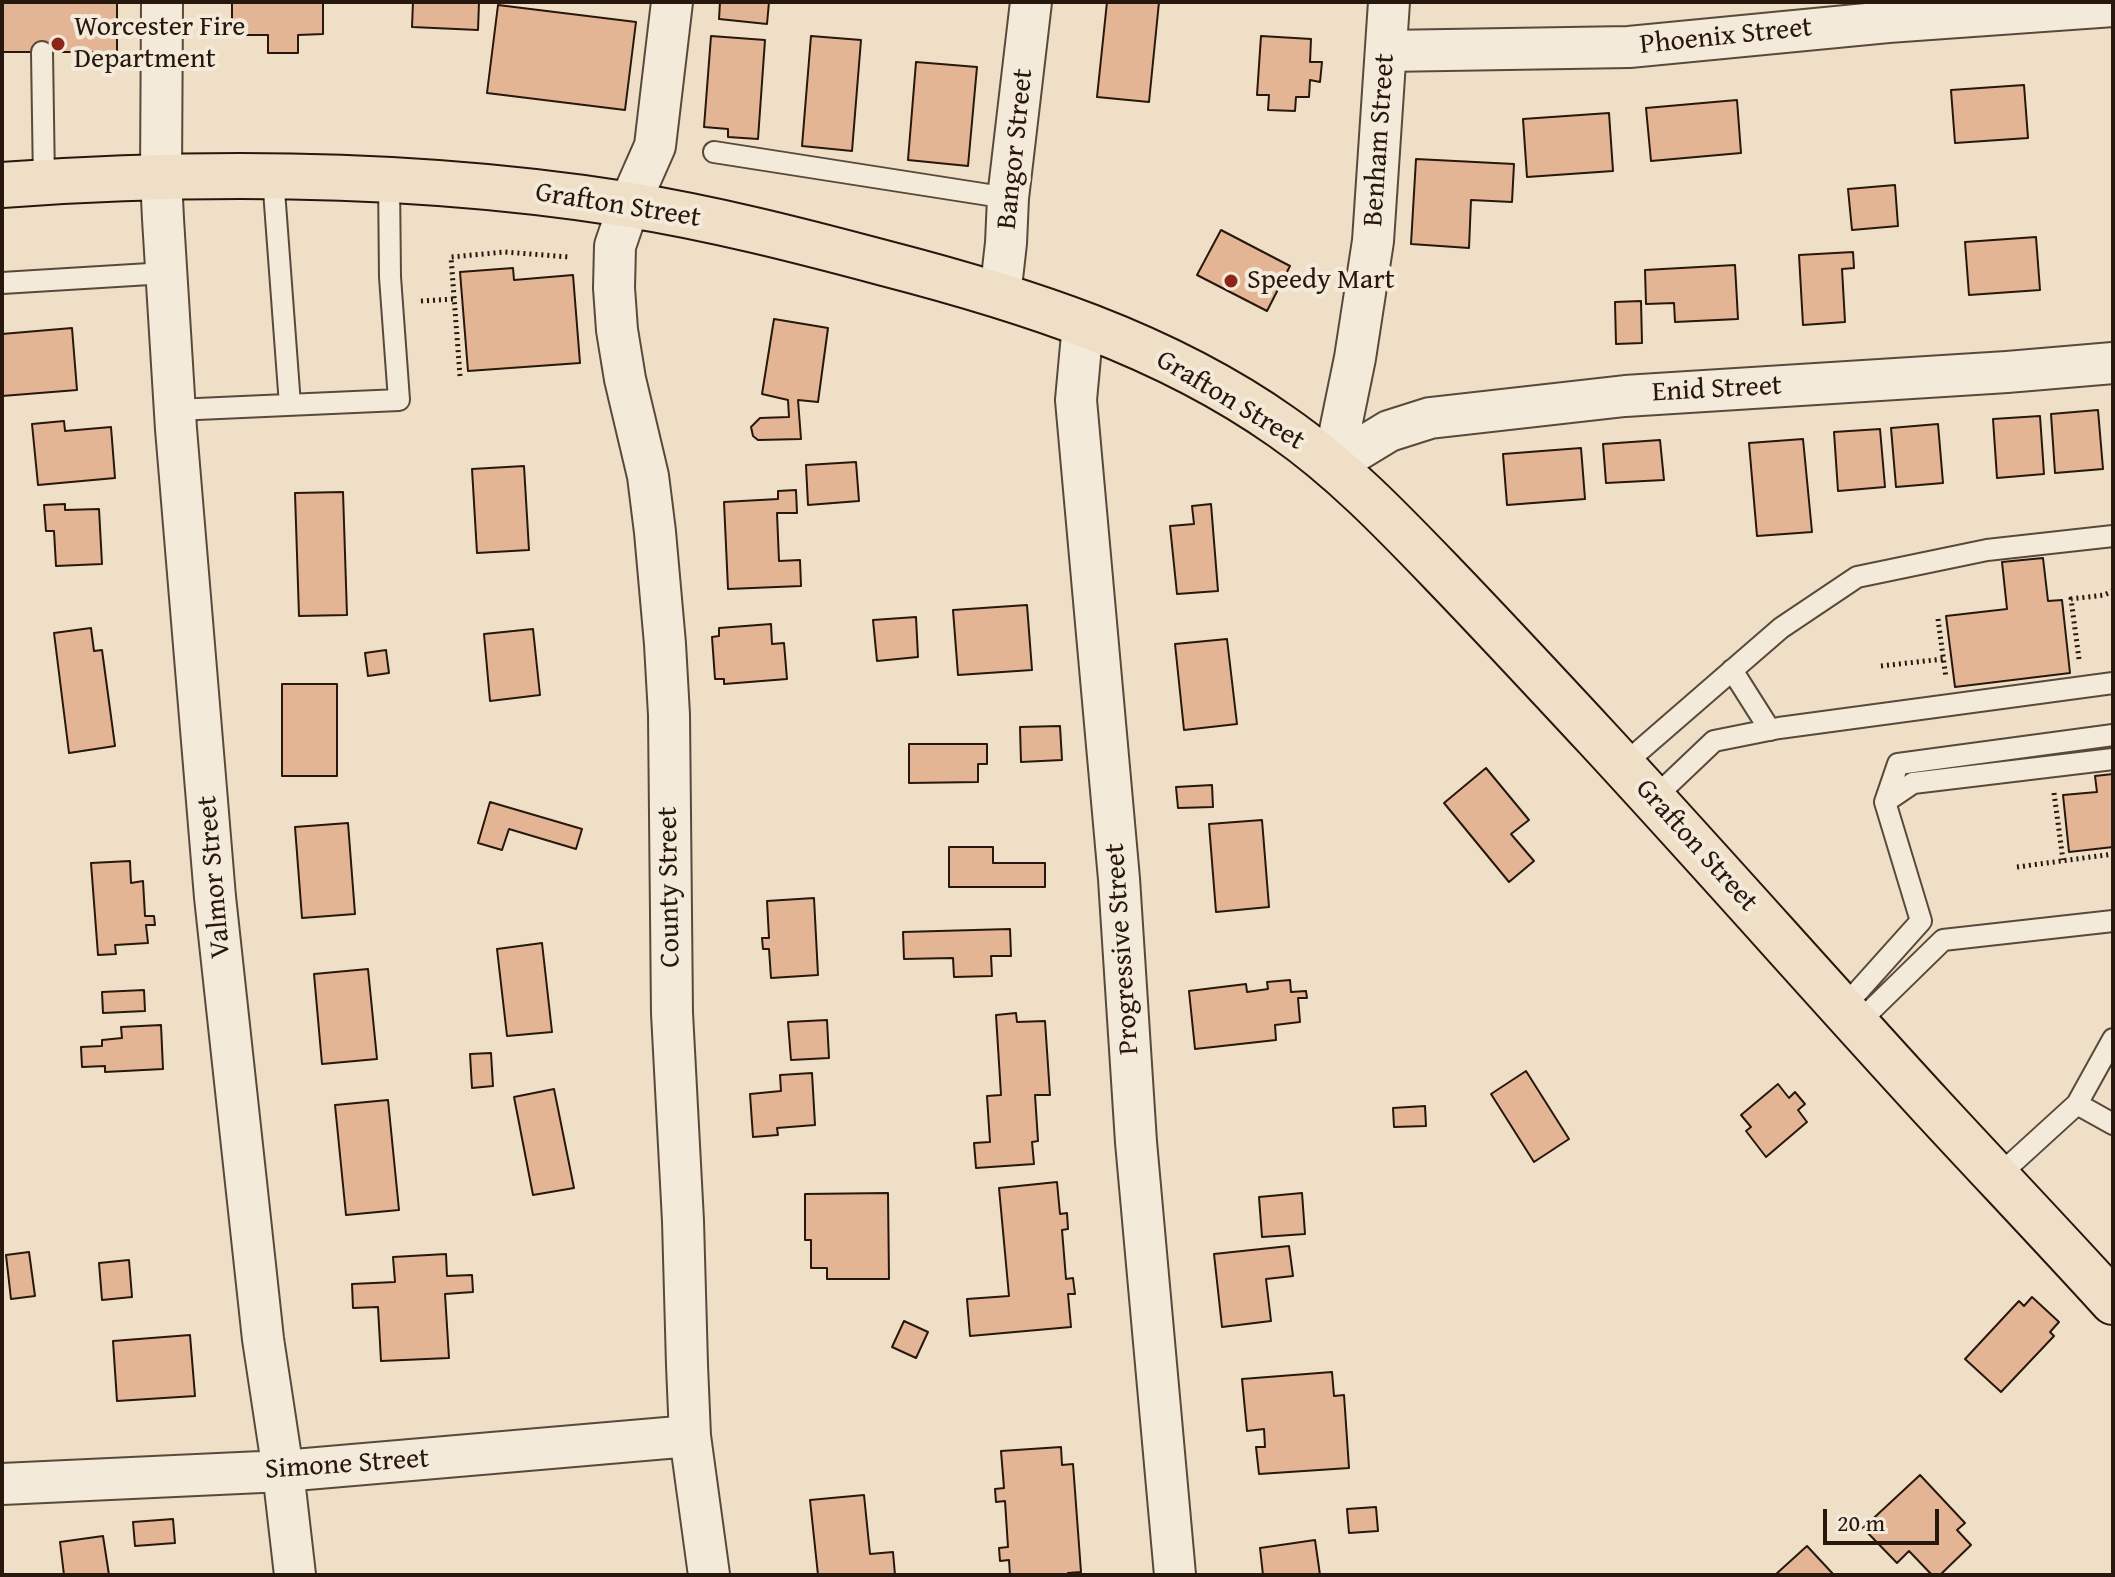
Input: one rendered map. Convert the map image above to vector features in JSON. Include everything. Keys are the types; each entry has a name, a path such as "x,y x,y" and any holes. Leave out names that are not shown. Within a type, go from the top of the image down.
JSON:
{"highway":[{"name":"Grafton Street","path":"23,184 161,177 389,180 497,188 629,205 771,233 914,270 1083,324 1167,359 1225,390 1333,465 1433,562 1623,765 1997,1177 2109,1290"}],"street":[{"name":"Valmor Street","path":"162,2 161,177 166,273 215,897 263,1339 295,1575"},
{"name":"County Street","path":"672,2 655,146 615,246 614,288 625,379 650,490 661,588 669,715 672,1013 690,1436 709,1575"},
{"name":"Bangor Street","path":"1000,296 1031,2"},
{"name":"Benham Street","path":"1333,465 1355,358 1373,241 1389,2"},
{"name":"Phoenix Street","path":"1386,51 1629,47 1873,23 2113,6"},
{"name":"Progressive Street","path":"1083,324 1076,400 1119,879 1136,1142 1175,1575"},
{"name":"Enid Street","path":"1333,465 1389,431 1430,418 1625,396 2113,363"},
{"name":"Simone Street","path":"2,1484 283,1471 690,1436"}],"lane":[{"path":"23,184 42,52"},
{"path":"714,152 1008,198"},
{"path":"273,177 290,405"},
{"path":"175,410 399,400 390,277 389,180"},
{"path":"2,283 166,273"},
{"path":"1623,765 1781,628 1857,577 1987,550 2113,536"},
{"path":"1732,670 1770,730"},
{"path":"1653,799 1714,741 1770,730 2113,683"},
{"path":"1850,1016 1921,921 1885,802 1898,764 2113,735"},
{"path":"1885,802 1913,783 2113,759"},
{"path":"1850,1016 1943,940 2113,921"},
{"path":"1997,1177 2077,1104 2113,1039"},
{"path":"2077,1104 2113,1124"}],"path":[{"path":"460,376 451,257 505,252 569,257"},
{"path":"2080,666 2071,599 2113,591"},
{"path":"1938,619 1947,683"},
{"path":"1881,666 1944,659"},
{"path":"2054,792 2063,860"},
{"path":"2017,867 2113,854"}],"building":[{"path":"2,2 117,2 117,52 2,52"},
{"path":"232,2 323,2 323,34 298,35 298,53 268,53 268,35 232,35"},
{"path":"413,2 479,2 478,30 412,27"},
{"path":"720,2 769,2 767,24 719,19"},
{"path":"1107,2 1159,2 1149,102 1097,97"},
{"path":"498,5 636,22 625,110 487,93"},
{"path":"711,36 765,40 758,139 728,137 728,129 704,127"},
{"path":"811,36 861,40 852,151 802,146"},
{"path":"1261,36 1311,39 1310,62 1322,62 1320,82 1310,80 1309,97 1296,97 1295,111 1268,110 1269,95 1257,95"},
{"path":"916,62 977,67 968,166 908,160"},
{"path":"2024,85 2028,138 1955,143 1951,90"},
{"path":"1737,100 1741,153 1651,161 1646,108"},
{"path":"1609,113 1613,171 1527,177 1523,119"},
{"path":"1416,159 1514,164 1512,202 1471,200 1469,248 1411,244"},
{"path":"1895,185 1898,226 1852,230 1848,189"},
{"path":"1221,230 1290,266 1267,311 1197,275"},
{"path":"2036,237 2040,290 1969,295 1965,242"},
{"path":"1853,252 1854,268 1842,269 1845,322 1803,325 1799,255"},
{"path":"1735,265 1738,319 1675,322 1674,303 1646,304 1645,270"},
{"path":"513,268 514,280 573,275 580,363 468,371 460,272"},
{"path":"1641,301 1642,343 1616,344 1615,302"},
{"path":"774,319 828,328 818,402 798,400 801,439 758,440 753,436 751,427 760,418 789,417 788,400 762,394"},
{"path":"72,328 77,390 2,396 2,334"},
{"path":"2098,410 2103,469 2055,473 2051,414"},
{"path":"2040,416 2044,474 1997,478 1993,419"},
{"path":"64,421 65,431 111,427 115,478 38,485 32,424"},
{"path":"1938,424 1943,483 1896,487 1891,428"},
{"path":"1880,429 1885,487 1838,491 1834,432"},
{"path":"1803,439 1812,532 1757,536 1749,443"},
{"path":"1660,440 1664,480 1606,483 1603,444"},
{"path":"1581,448 1585,499 1507,505 1503,454"},
{"path":"856,462 859,501 808,505 806,465"},
{"path":"524,466 529,550 477,553 472,469"},
{"path":"796,490 797,513 777,513 779,561 800,560 801,586 728,589 724,502 778,499 778,491"},
{"path":"343,492 347,615 299,616 295,493"},
{"path":"65,504 65,510 99,509 102,564 56,566 54,531 46,531 44,505"},
{"path":"1211,504 1218,591 1177,594 1170,526 1194,524 1192,506"},
{"path":"2043,558 2048,601 2062,600 2070,673 1955,687 1946,616 2007,609 2002,562"},
{"path":"1027,605 1032,670 958,675 953,610"},
{"path":"916,617 918,657 877,661 873,620"},
{"path":"771,624 772,644 784,643 787,679 724,684 724,679 715,679 712,637 719,636 719,628"},
{"path":"91,628 94,651 102,650 115,746 69,753 54,633"},
{"path":"533,629 540,695 490,701 484,634"},
{"path":"1227,639 1237,724 1184,730 1175,644"},
{"path":"386,650 389,673 368,676 365,653"},
{"path":"282,684 337,684 337,776 282,776"},
{"path":"1060,726 1062,760 1021,762 1020,727"},
{"path":"909,744 987,744 987,764 978,764 978,782 909,783"},
{"path":"1486,768 1529,820 1511,834 1534,861 1509,882 1444,803"},
{"path":"2113,774 2113,847 2069,852 2063,795 2097,792 2095,776"},
{"path":"1212,785 1213,807 1178,808 1176,787"},
{"path":"490,802 582,829 576,849 509,829 502,850 478,843"},
{"path":"1262,820 1269,907 1216,912 1209,824"},
{"path":"348,823 355,914 302,918 295,827"},
{"path":"949,847 993,847 993,863 1045,863 1045,887 949,887"},
{"path":"130,861 131,883 143,881 145,916 154,916 155,925 146,925 148,943 115,945 116,954 98,955 91,863"},
{"path":"814,898 818,975 771,978 769,949 763,949 762,938 769,938 767,901"},
{"path":"1010,929 1011,956 991,956 992,976 954,977 953,958 904,959 903,932"},
{"path":"542,943 552,1032 507,1036 497,949"},
{"path":"368,969 377,1059 322,1064 314,974"},
{"path":"1290,980 1291,992 1306,991 1307,998 1298,998 1300,1022 1275,1025 1276,1040 1195,1049 1189,991 1246,984 1247,992 1268,989 1267,982"},
{"path":"144,990 145,1011 103,1013 102,992"},
{"path":"1016,1013 1017,1022 1045,1021 1050,1095 1035,1095 1038,1141 1032,1142 1034,1164 976,1168 974,1143 990,1142 987,1096 1001,1095 996,1015"},
{"path":"827,1020 829,1058 791,1060 788,1022"},
{"path":"161,1025 163,1069 105,1072 105,1066 82,1067 81,1047 102,1046 102,1040 122,1038 121,1027"},
{"path":"491,1053 493,1086 472,1088 470,1054"},
{"path":"1526,1071 1569,1139 1534,1162 1491,1094"},
{"path":"812,1073 815,1125 777,1128 778,1135 753,1137 750,1094 781,1091 780,1075"},
{"path":"1778,1084 1789,1098 1795,1092 1805,1104 1798,1110 1807,1122 1766,1157 1746,1131 1751,1127 1741,1115"},
{"path":"554,1089 574,1188 533,1195 514,1097"},
{"path":"388,1100 399,1210 346,1215 335,1105"},
{"path":"1425,1106 1426,1126 1394,1127 1393,1108"},
{"path":"1057,1182 1060,1214 1067,1213 1068,1229 1062,1230 1066,1279 1073,1278 1075,1294 1068,1294 1071,1327 970,1336 967,1299 1009,1296 999,1188"},
{"path":"888,1193 889,1279 827,1279 827,1268 811,1268 811,1240 805,1240 805,1194"},
{"path":"1302,1193 1305,1234 1262,1237 1259,1197"},
{"path":"1289,1246 1293,1276 1266,1279 1271,1321 1222,1327 1214,1254"},
{"path":"29,1252 35,1296 11,1299 6,1255"},
{"path":"446,1254 447,1276 472,1275 473,1292 445,1294 449,1358 381,1361 378,1307 353,1308 352,1284 395,1282 393,1257"},
{"path":"129,1260 132,1297 102,1300 99,1263"},
{"path":"2032,1297 2059,1322 2050,1332 2054,1336 2001,1392 1965,1359 2019,1301 2024,1306"},
{"path":"904,1321 928,1332 916,1358 892,1347"},
{"path":"190,1335 195,1396 117,1401 113,1341"},
{"path":"1332,1372 1334,1396 1344,1395 1349,1468 1259,1474 1256,1447 1265,1447 1264,1429 1247,1431 1242,1379"},
{"path":"1061,1447 1062,1465 1073,1464 1081,1572 1068,1575 1010,1575 1009,1560 1000,1561 999,1548 1008,1547 1005,1501 996,1502 995,1489 1004,1488 1001,1451"},
{"path":"1920,1475 1965,1523 1957,1530 1971,1545 1940,1575 1932,1575 1909,1551 1897,1563 1863,1528"},
{"path":"864,1495 870,1554 893,1552 895,1575 818,1575 810,1500"},
{"path":"1376,1507 1378,1531 1349,1533 1347,1509"},
{"path":"173,1519 175,1543 135,1546 133,1522"},
{"path":"103,1536 109,1575 64,1575 60,1542"},
{"path":"1315,1540 1320,1575 1263,1575 1260,1548"},
{"path":"1807,1546 1834,1575 1775,1575"}],"place":[{"name":"Worcester Fire Department","path":"58,44"},
{"name":"Speedy Mart","path":"1231,281"}]}
